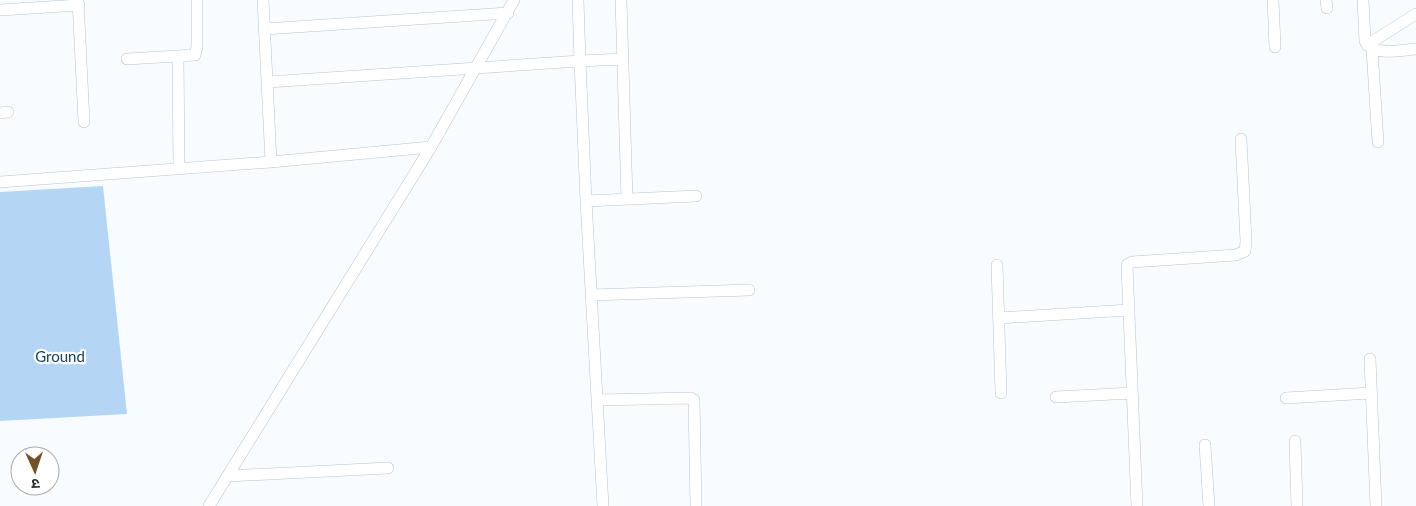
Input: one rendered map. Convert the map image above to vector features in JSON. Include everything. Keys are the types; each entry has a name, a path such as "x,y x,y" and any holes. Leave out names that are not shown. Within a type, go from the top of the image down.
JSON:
{"street":[{"path":"127,59 195,55 197,52 197,0"},
{"path":"263,0 271,162"},
{"path":"209,506 431,147 514,0"},
{"path":"578,0 586,201 603,506"},
{"path":"621,0 627,199"},
{"path":"1273,0 1275,47"},
{"path":"1363,0 1365,41 1369,47 1378,142"},
{"path":"0,10 78,2 84,122"},
{"path":"264,29 508,13"},
{"path":"1369,47 1416,14"},
{"path":"1369,47 1384,51 1416,49"},
{"path":"178,57 180,168"},
{"path":"268,82 476,67 624,60"},
{"path":"1137,506 1127,265 1129,263 1236,256 1245,251 1241,139"},
{"path":"0,182 271,162 431,147"},
{"path":"586,201 696,196"},
{"path":"997,265 1001,393"},
{"path":"591,295 749,290"},
{"path":"999,318 1129,310"},
{"path":"1370,359 1376,506"},
{"path":"1056,397 1132,393"},
{"path":"1286,398 1371,393"},
{"path":"598,400 691,398 694,400 696,506"},
{"path":"1295,440 1297,506"},
{"path":"1205,445 1209,506"},
{"path":"228,476 388,468"}],"green space":[{"name":"Ground","path":"103,186 127,414 0,421 0,192"}]}
